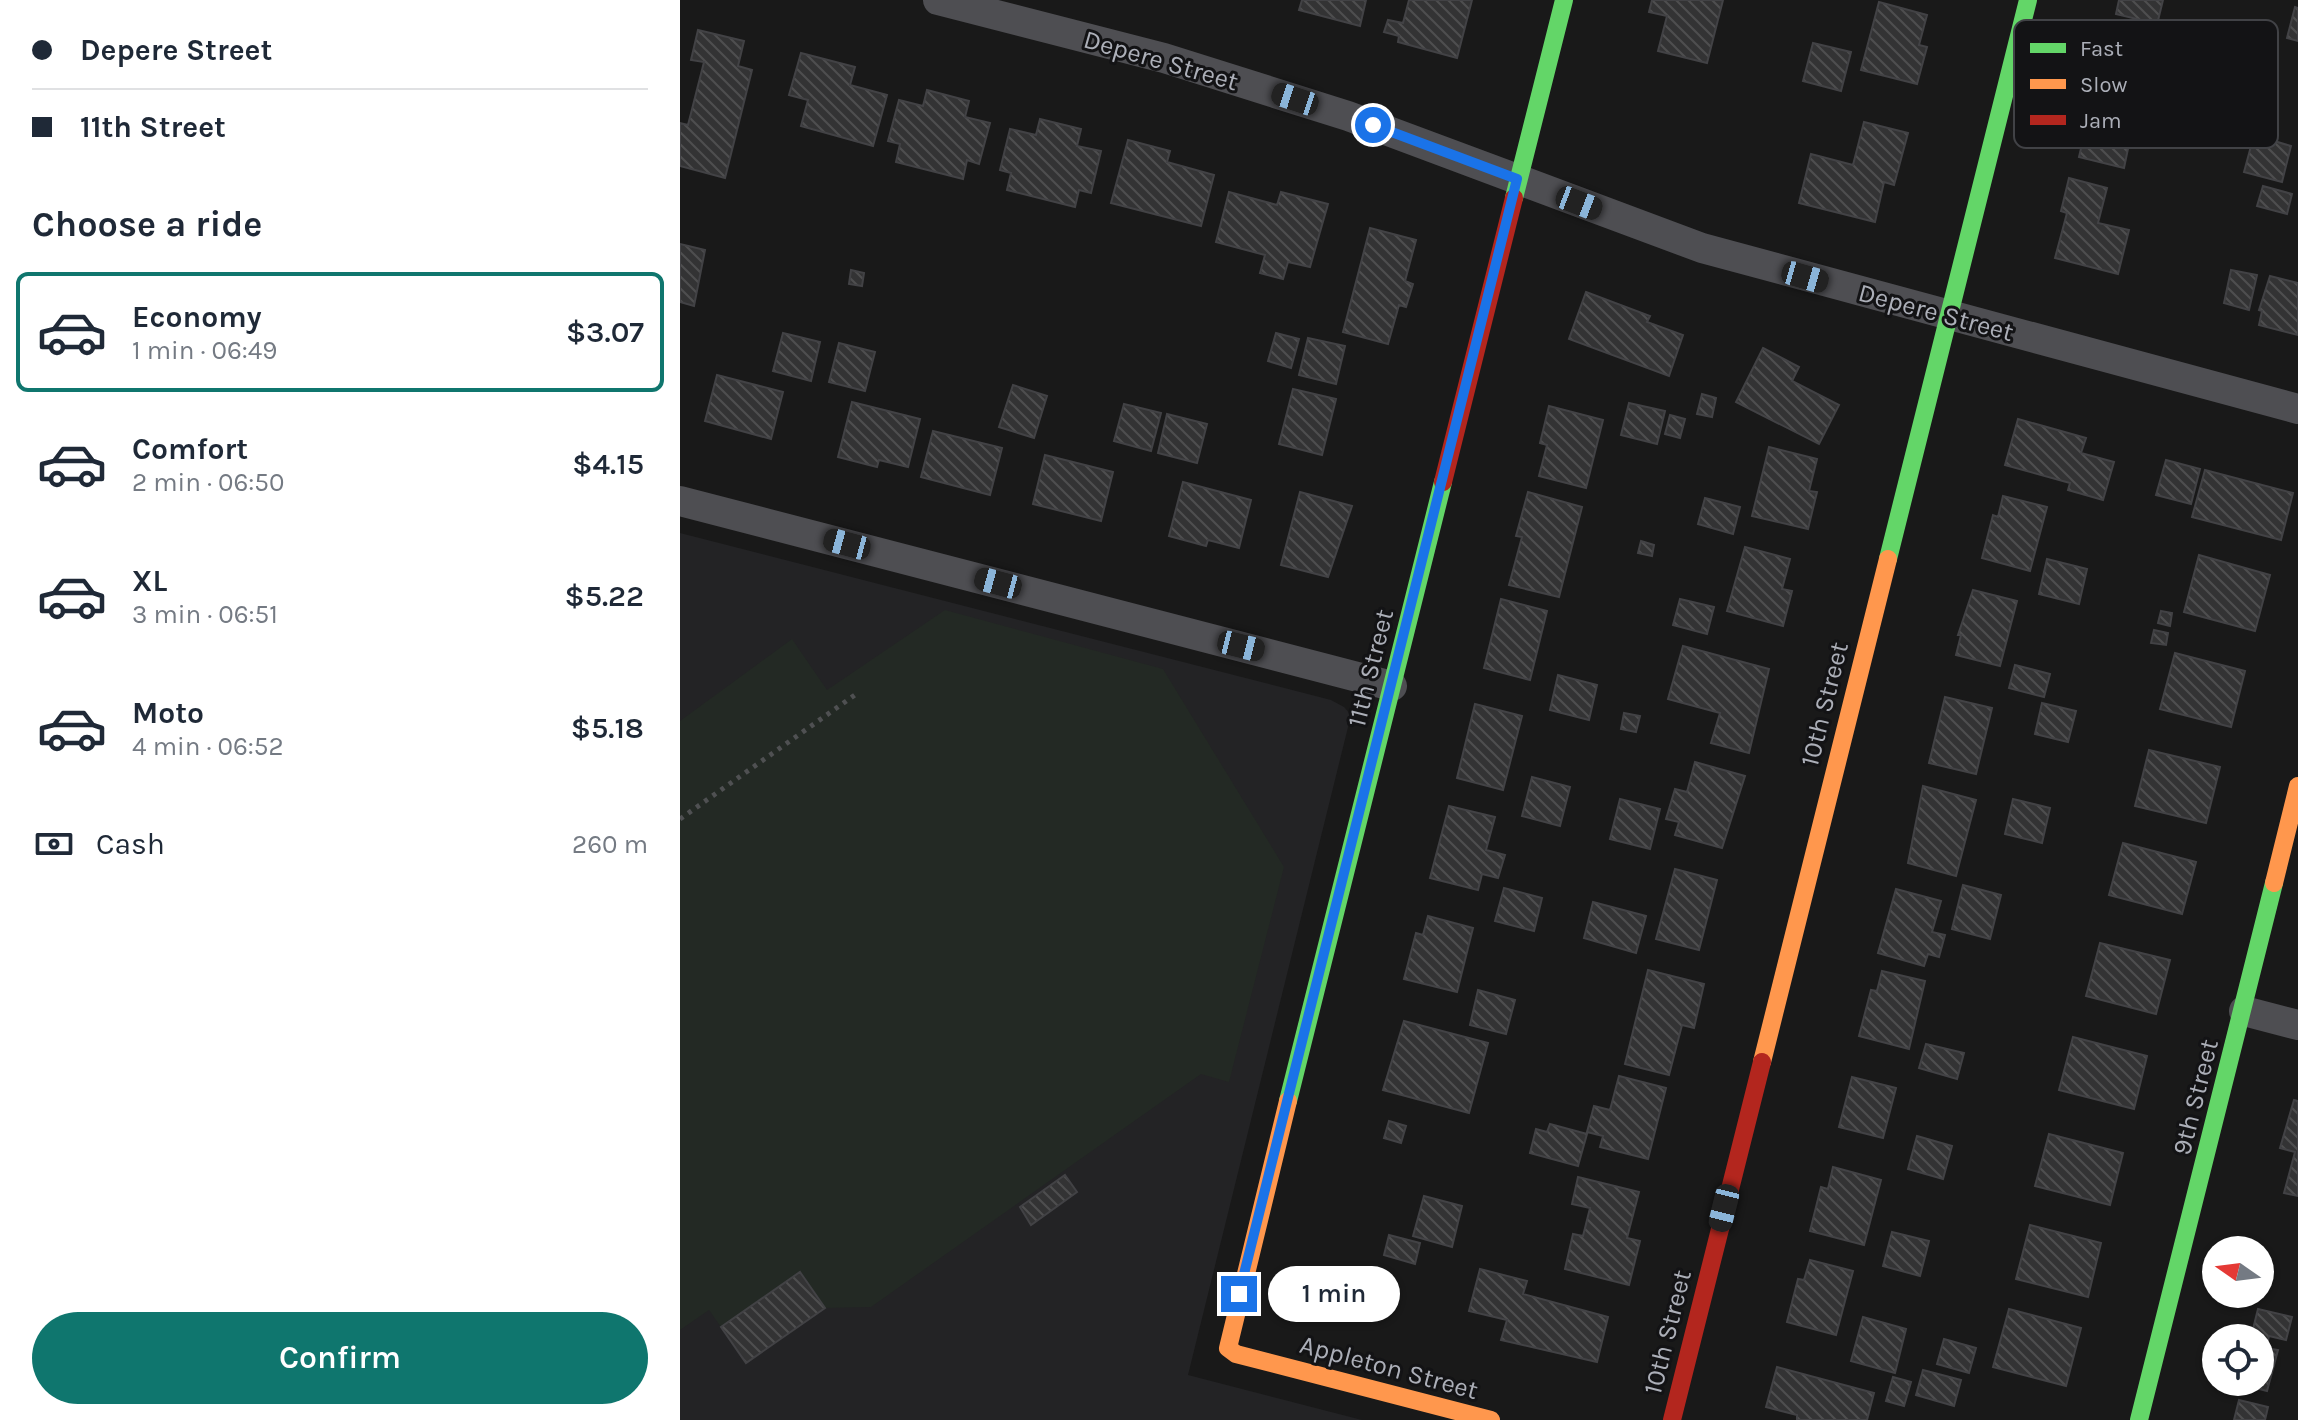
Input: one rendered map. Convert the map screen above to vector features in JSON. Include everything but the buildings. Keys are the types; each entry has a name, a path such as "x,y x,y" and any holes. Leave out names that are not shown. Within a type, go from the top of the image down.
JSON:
{"street":[{"name":"Depere Street","path":"938,0 1164,58 1348,116 1702,248 2298,409"},
{"name":"11th Street","path":"1228,1348 1231,1324 1564,0"},
{"name":"10th Street","path":"2023,20 2028,0"},
{"name":"10th Street","path":"1672,1420 2014,55"},
{"path":"680,501 1392,686"},
{"name":"9th Street","path":"2139,1420 2298,786"},
{"path":"2244,1011 2298,1025"},
{"name":"Appleton Street","path":"1228,1348 1236,1354 1491,1420"}],"path":[{"path":"680,819 859,692"}],"shaded area":[{"path":"680,533 1331,700 1351,715 1188,1375 1362,1420 680,1420"},
{"path":"945,610 1163,669 1284,867 1229,1082 1201,1074 871,1307 825,1308 746,1363 709,1310 680,1330 680,721 792,639 827,690"}],"traffic: fast":[{"path":"1514,198 1564,0"},
{"path":"2023,20 2028,0"},
{"path":"1888,559 2014,56"},
{"path":"1288,1101 1443,482"},
{"path":"2139,1420 2274,883"}],"traffic: slow":[{"path":"1762,1062 1888,559"},
{"path":"2274,883 2298,786"},
{"path":"1288,1101 1228,1348 1236,1354 1491,1420"}],"traffic: jam":[{"path":"1443,482 1514,198"},
{"path":"1672,1420 1762,1062"}],"route":[{"path":"1239,1294 1517,179 1373,125"}]}
